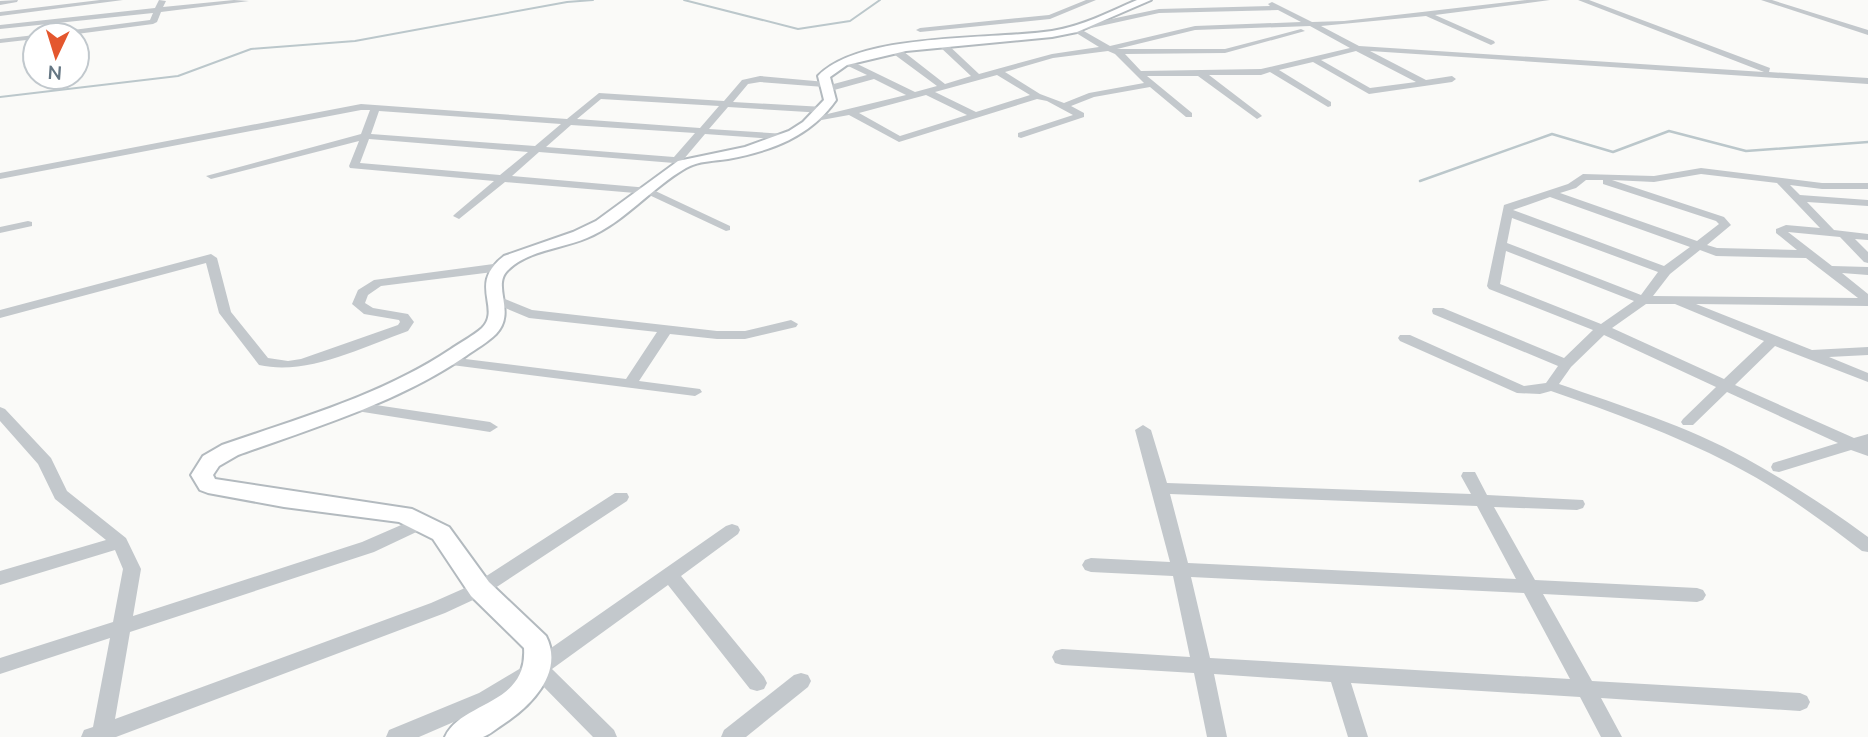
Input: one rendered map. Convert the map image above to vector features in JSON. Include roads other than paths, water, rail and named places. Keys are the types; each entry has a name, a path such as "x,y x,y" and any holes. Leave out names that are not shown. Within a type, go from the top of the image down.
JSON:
{"street":[{"path":"0,3 14,0"},
{"path":"0,14 119,0"},
{"path":"0,27 96,16 161,4 244,0 253,5"},
{"path":"920,30 1050,17 1092,0"},
{"path":"1212,0 1229,9"},
{"path":"1264,0 1423,82"},
{"path":"1114,50 1195,28 1311,26 1546,0"},
{"path":"1582,0 1782,75"},
{"path":"1765,0 1868,33"},
{"path":"1076,30 1143,1 1195,28"},
{"path":"94,3 96,16 93,30 153,22 161,4"},
{"path":"211,176 365,136 679,162 749,151 786,137 820,114 830,100 824,76 847,62 894,50 1076,30 1159,11 1278,8"},
{"path":"1204,10 1223,27"},
{"path":"1426,14 1491,43"},
{"path":"459,216 599,96 726,104 820,114 850,112 1052,56 1114,50 1225,51 1297,33 1311,26"},
{"path":"1076,30 1096,43 1114,50 1189,115"},
{"path":"0,41 21,39"},
{"path":"942,44 977,77"},
{"path":"1139,74 1266,70 1357,48 1868,81"},
{"path":"894,50 912,58 933,81 944,87"},
{"path":"1225,51 1237,58"},
{"path":"1314,59 1369,91 1452,79"},
{"path":"847,62 915,96"},
{"path":"1249,65 1266,70 1328,104"},
{"path":"997,71 1037,96 1081,115 1021,135"},
{"path":"1199,72 1257,116"},
{"path":"0,314 211,258 225,313 264,362 288,365 392,334 403,328 407,322 403,317 369,311 358,304 362,293 378,283 501,267 531,251 592,230 649,191 679,162 745,82 753,80 827,87 874,76"},
{"path":"1064,106 1092,95 1152,83"},
{"path":"927,92 974,115"},
{"path":"850,112 899,139 1037,96"},
{"path":"0,176 349,108 376,107 786,137"},
{"path":"376,107 354,166 649,191 726,228"},
{"path":"1864,444 1725,386 1602,329 1493,286 1508,207 1549,194 1590,176 1654,179 1701,172 1723,172 1822,186 1868,186"},
{"path":"1405,338 1522,390 1540,390 1551,386 1566,364 1602,329 1643,300 1666,271 1725,225 1723,222 1590,176"},
{"path":"1780,180 1868,259"},
{"path":"1549,194 1716,253 1808,254"},
{"path":"1798,198 1868,203"},
{"path":"1507,212 1666,271"},
{"path":"0,230 28,224"},
{"path":"1868,237 1786,228 1780,231 1868,301"},
{"path":"1501,245 1643,300 1868,301"},
{"path":"459,737 522,694 538,668 540,656 537,644 480,589 441,533 404,515 284,499 216,486 203,480 205,468 220,455 414,380 449,360 494,326 497,318 492,287 494,277 501,267"},
{"path":"1828,269 1868,271"},
{"path":"495,299 529,314 666,329 745,335 791,324"},
{"path":"1673,300 1868,378"},
{"path":"1438,311 1566,364"},
{"path":"630,384 666,329"},
{"path":"1688,422 1773,340"},
{"path":"1813,354 1868,351"},
{"path":"449,360 695,392"},
{"path":"1551,386 1646,419 1738,461 1818,509 1868,546"},
{"path":"348,406 489,428"},
{"path":"0,412 45,462 61,495 120,542 132,569 98,736"},
{"path":"1143,430 1162,488 1182,570 1217,737"},
{"path":"1779,467 1864,444"},
{"path":"1469,476 1612,737"},
{"path":"1162,488 1577,504"},
{"path":"98,736 438,608 480,589 621,496"},
{"path":"0,666 368,547 421,523"},
{"path":"396,737 486,699 538,668 732,530"},
{"path":"0,579 120,542"},
{"path":"1091,565 1697,596"},
{"path":"669,574 757,683"},
{"path":"1062,657 1800,702"},
{"path":"538,668 607,737"},
{"path":"1338,673 1358,737"},
{"path":"731,737 802,681"}],"waterway":[{"path":"0,97 178,76 251,49 355,41 567,2 593,0"},
{"path":"684,0 798,29 850,21 880,0"},
{"path":"1420,181 1552,134 1613,152 1669,131 1746,151 1868,142"}]}
